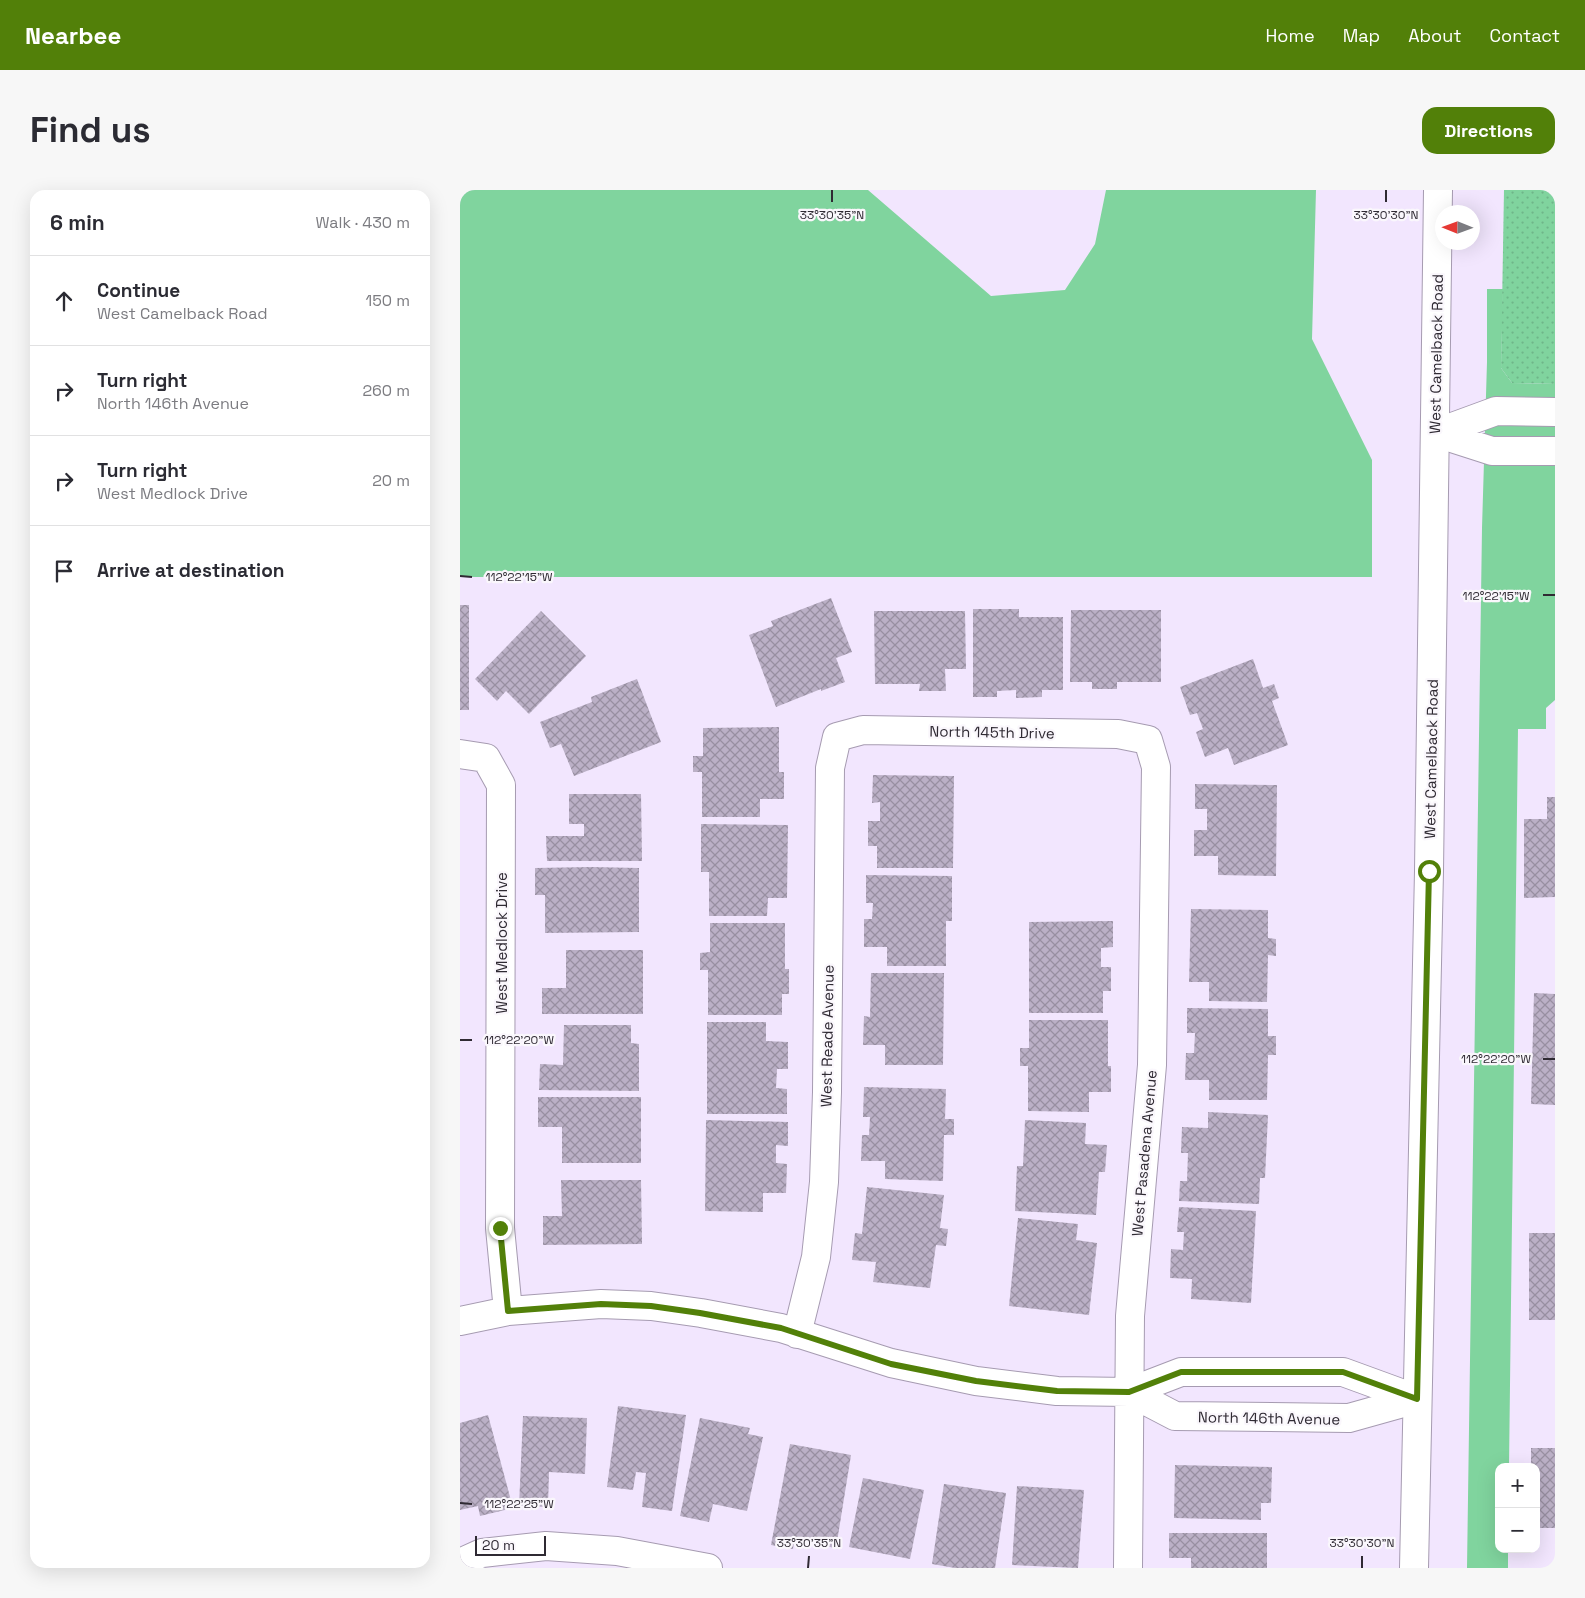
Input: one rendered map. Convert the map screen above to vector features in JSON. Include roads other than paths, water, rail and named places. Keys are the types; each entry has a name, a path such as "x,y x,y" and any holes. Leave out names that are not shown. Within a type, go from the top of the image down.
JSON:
{"street":[{"name":"West Camelback Road","path":"1414,1568 1429,861 1438,190"},
{"path":"1436,433 1496,411 1555,412"},
{"path":"1436,433 1492,451 1555,451"},
{"name":"North 145th Drive","path":"837,737 863,730 1118,734 1148,740"},
{"name":"West Reade Avenue","path":"797,1334 816,1257 824,1182 827,1092 830,768 837,737"},
{"name":"West Pasadena Avenue","path":"1128,1568 1130,1316 1152,1065 1156,767 1148,740"},
{"name":"West Medlock Drive","path":"473,756 501,785 500,1228 508,1311"},
{"name":"North 146th Avenue","path":"460,1321 508,1311 601,1304 651,1306 781,1328 891,1364 976,1381 1057,1391 1129,1392 1181,1372 1343,1372 1417,1399"},
{"name":"North 146th Avenue","path":"1129,1392 1175,1416 1349,1418 1417,1399"},
{"path":"460,1563 482,1553 546,1546 618,1551 708,1568"}]}
